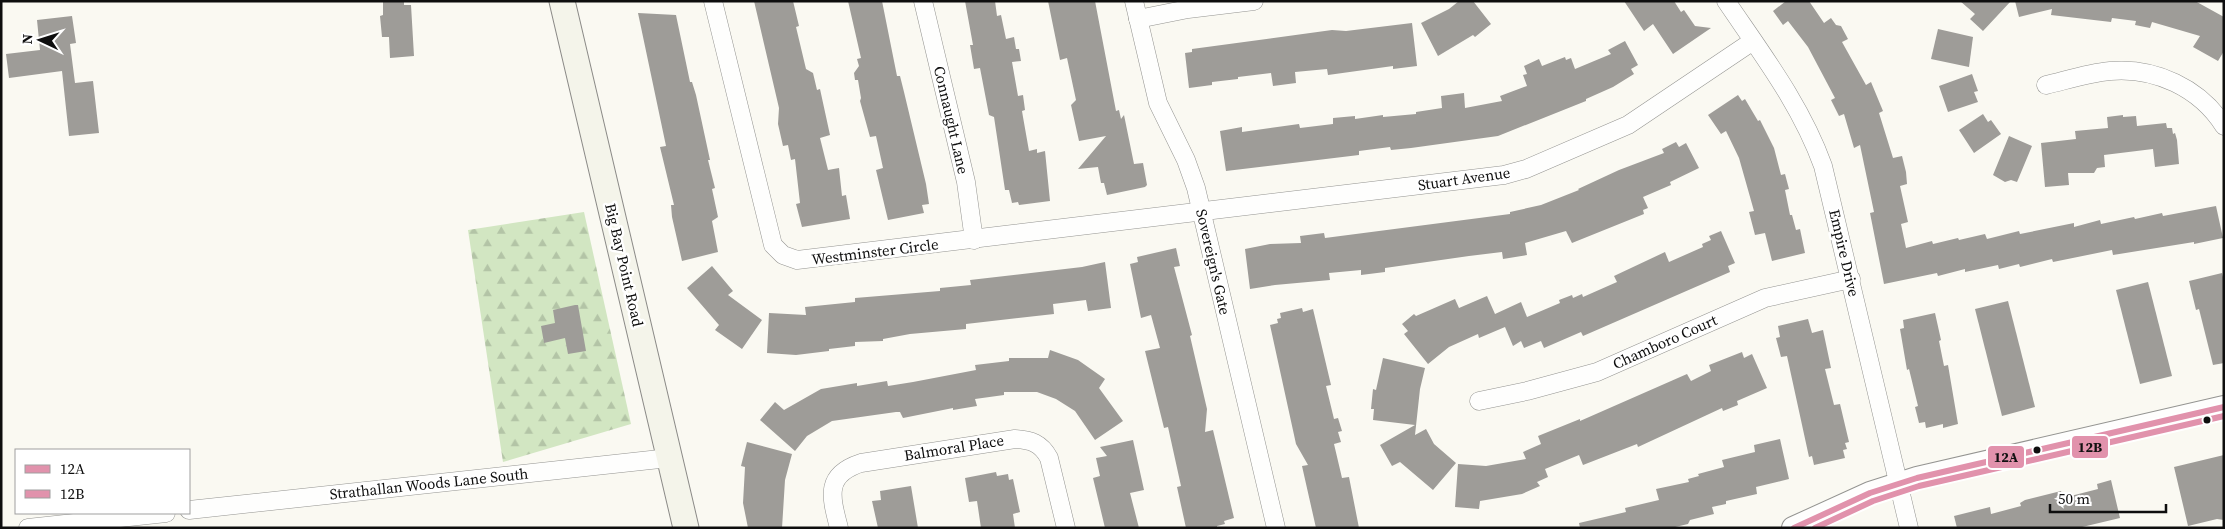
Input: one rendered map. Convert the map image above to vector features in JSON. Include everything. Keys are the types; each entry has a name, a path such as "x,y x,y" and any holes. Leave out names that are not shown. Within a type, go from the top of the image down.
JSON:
{"main road":[{"name":"Big Bay Point Road","path":"562,1 686,528"}],"street":[{"name":"Westminster Circle","path":"713,1 768,227 773,245 783,255 797,260 814,260 1201,212"},
{"name":"Connaught Lane","path":"923,1 966,182 974,240"},
{"name":"Sovereign's Gate","path":"1134,1 1158,103 1189,167 1276,528"},
{"path":"1138,20 1188,9 1254,1"},
{"name":"Empire Drive","path":"1726,1 1792,99 1819,154 1851,279 1910,528"},
{"name":"Stuart Avenue","path":"1201,212 1477,179 1526,170 1628,125 1753,41"},
{"path":"2046,85 2111,71 2136,71 2152,74 2175,82 2193,93 2211,109 2224,126"},
{"name":"Chamboro Court","path":"1479,401 1527,392 1597,372 1765,298 1851,279"},
{"path":"1793,528 1870,493 1899,483 2224,406"},
{"name":"Balmoral Place","path":"839,528 832,491 834,482 840,473 850,466 1015,438 1034,442 1045,450 1049,458 1066,528"},
{"name":"Strathallan Woods Lane South","path":"190,510 669,458"},
{"path":"28,528 157,514"}],"green space":[{"path":"584,212 631,424 503,462 468,230"}],"building":[{"path":"383,1 404,1 404,5 411,5 414,56 390,58 389,37 382,37 380,16 383,15"},
{"path":"754,1 793,1 799,26 796,27 806,69 813,73 817,90 820,89 830,135 820,138 828,170 839,168 842,196 846,195 850,219 802,227 796,204 800,203 795,159 791,160 788,145 783,146 778,124 779,108"},
{"path":"848,1 882,1 897,76 900,76 926,184 929,204 922,205 924,213 888,220 876,170 883,168 876,136 870,137 860,101 858,80 855,80 854,73 859,66 857,59 861,58"},
{"path":"965,1 995,1 997,16 1001,15 1006,39 1014,37 1021,61 1012,62 1018,96 1023,95 1025,110 1022,111 1029,151 1037,149 1037,153 1045,151 1050,201 1019,205 1018,202 1012,203 1009,190 1005,190 994,117 989,115 980,68 974,69 970,45 973,45"},
{"path":"1048,1 1095,1 1116,111 1119,110 1121,119 1124,115 1134,164 1143,163 1147,185 1145,187 1107,195 1104,183 1101,183 1098,167 1078,169 1106,136 1079,141 1071,105 1076,100 1067,58 1060,60"},
{"path":"1459,1 1473,1 1491,24 1475,37 1473,35 1438,56 1421,23 1449,9"},
{"path":"1624,1 1674,1 1681,12 1684,10 1695,26 1711,28 1673,54 1653,24 1644,31"},
{"path":"1786,1 1809,1 1824,23 1831,18 1836,25 1841,26 1848,39 1842,42 1866,85 1871,82 1883,111 1879,113 1893,158 1902,156 1906,172 1907,184 1900,186 1908,222 1901,224 1906,248 1932,241 1933,244 1985,234 1987,239 2019,231 2020,234 2074,223 2074,227 2100,220 2101,224 2134,217 2135,219 2162,213 2163,216 2216,206 2223,238 2194,244 2194,242 2113,255 2112,250 2053,262 2052,259 2020,267 2019,264 1999,269 1998,265 1965,272 1965,269 1938,276 1937,273 1884,284 1870,213 1874,212 1860,145 1854,148 1844,114 1839,116 1831,100 1835,98 1808,47 1788,21 1783,25 1773,11"},
{"path":"1960,1 2011,1 1983,31 1970,19 1975,14"},
{"path":"2015,1 2195,1 2224,17 2224,51 2218,61 2193,47 2200,36 2152,22 2150,28 2135,25 2136,21 2112,18 2111,22 2051,15 2052,9 2019,17"},
{"path":"638,13 676,15 690,82 692,82 696,95 715,188 712,189 718,217 712,221 718,252 682,261 672,217 671,205 674,205 660,147 666,146"},
{"path":"72,16 76,43 70,44 75,83 93,81 99,133 69,136 62,71 9,78 6,54 40,50 37,20"},
{"path":"1412,23 1417,66 1393,69 1393,66 1328,75 1327,69 1295,72 1296,83 1273,86 1271,73 1238,77 1238,79 1212,82 1212,85 1189,88 1185,53 1192,52 1192,49 1332,30 1346,31"},
{"path":"1938,29 1973,37 1969,67 1931,59"},
{"path":"1625,41 1638,65 1631,69 1634,74 1613,87 1586,99 1586,101 1498,136 1411,148 1391,150 1390,147 1359,151 1359,155 1226,171 1220,131 1242,127 1242,132 1299,124 1300,128 1333,124 1333,118 1355,116 1355,119 1383,115 1383,117 1416,114 1416,112 1442,108 1441,96 1464,93 1465,108 1502,101 1500,96 1527,86 1523,75 1527,74 1524,66 1539,59 1542,66 1565,57 1566,60 1571,58 1575,69 1611,54 1608,50"},
{"path":"1972,74 1978,91 1974,92 1978,102 1948,112 1939,86"},
{"path":"1738,95 1742,101 1745,99 1758,121 1760,120 1774,148 1781,175 1785,174 1789,189 1785,190 1790,215 1792,215 1796,230 1800,229 1805,253 1772,261 1765,233 1755,235 1749,212 1754,211 1739,158 1726,131 1721,134 1708,115"},
{"path":"1983,114 1988,122 1991,120 2001,134 1974,153 1959,130"},
{"path":"2123,115 2123,117 2136,116 2137,126 2166,123 2167,128 2172,128 2177,140 2179,164 2155,167 2153,149 2104,155 2105,167 2097,168 2094,173 2068,173 2069,185 2045,187 2041,143 2076,139 2075,131 2108,128 2107,117"},
{"path":"2009,136 2032,146 2017,182 2011,180 2005,182 1993,175"},
{"path":"1676,142 1679,147 1686,143 1699,168 1670,182 1671,185 1643,197 1648,208 1643,210 1644,214 1572,243 1566,231 1525,243 1527,255 1503,259 1502,252 1385,268 1385,272 1361,275 1361,270 1329,273 1330,280 1250,289 1245,249 1270,244 1301,243 1300,236 1324,233 1325,238 1510,214 1510,212 1541,205 1579,190 1619,170 1664,153 1662,149"},
{"path":"1721,231 1735,263 1728,266 1730,272 1583,336 1581,332 1544,348 1541,341 1524,348 1521,341 1513,346 1505,327 1479,338 1478,334 1449,347 1428,364 1404,334 1408,331 1402,324 1414,314 1416,316 1455,299 1459,308 1487,296 1495,314 1521,302 1527,317 1560,303 1559,300 1572,295 1573,298 1582,294 1583,297 1617,282 1614,276 1665,252 1669,262 1703,247 1702,244 1711,240 1709,236"},
{"path":"1176,248 1180,266 1174,267 1192,335 1190,336 1207,409 1205,432 1213,430 1234,518 1224,521 1225,524 1217,526 1217,528 1186,528 1177,487 1181,486 1168,427 1164,428 1145,351 1160,348 1151,315 1141,318 1130,264 1138,262 1137,257"},
{"path":"1105,262 1111,308 1088,311 1086,300 1053,304 1054,314 966,324 966,329 910,334 883,339 883,341 855,342 855,346 829,349 829,351 796,355 767,353 769,313 806,315 805,307 855,302 855,298 940,291 940,288 971,285 970,280 1082,267"},
{"path":"712,266 733,291 728,295 762,320 742,349 715,330 719,325 687,288"},
{"path":"2222,273 2224,281 2224,363 2213,365 2199,309 2196,310 2189,281"},
{"path":"2148,282 2172,376 2140,384 2116,290"},
{"path":"2008,301 2035,407 2002,416 1975,309"},
{"path":"578,305 586,351 568,354 565,338 544,343 541,326 555,323 553,310"},
{"path":"1302,308 1303,312 1313,309 1331,385 1326,386 1334,419 1338,418 1342,431 1338,432 1341,442 1334,444 1342,478 1349,477 1359,528 1316,528 1302,466 1308,465 1296,444 1270,325 1278,323 1277,319 1281,318 1280,313"},
{"path":"1935,313 1944,366 1948,365 1958,424 1943,428 1943,424 1926,428 1925,422 1919,423 1915,407 1918,406 1909,369 1907,370 1900,329 1904,328 1903,320"},
{"path":"1808,319 1812,333 1823,330 1831,368 1825,369 1834,405 1840,404 1849,442 1845,443 1847,449 1843,450 1845,458 1814,465 1812,456 1809,457 1787,356 1781,357 1776,338 1780,337 1778,326"},
{"path":"1050,350 1078,360 1105,379 1099,388 1123,421 1095,440 1075,411 1056,399 1037,392 1004,392 1004,395 975,399 977,406 953,410 953,408 903,418 900,412 896,412 832,421 807,436 795,451 760,420 775,402 784,410 821,389 857,383 857,386 887,381 888,386 913,382 976,370 975,365 1009,361 1009,358 1048,358"},
{"path":"1742,352 1744,358 1752,354 1767,388 1737,401 1738,405 1723,411 1722,408 1638,447 1637,444 1583,465 1579,455 1545,469 1548,477 1537,482 1540,486 1522,494 1480,501 1479,509 1455,507 1458,464 1486,466 1526,459 1523,452 1541,444 1538,436 1580,419 1580,421 1687,374 1691,381 1711,371 1709,365"},
{"path":"1383,358 1425,368 1420,389 1415,435 1426,429 1434,444 1456,463 1433,490 1400,462 1392,466 1380,445 1415,425 1373,420 1374,409 1371,409 1373,389 1376,390"},
{"path":"1780,439 1789,479 1756,487 1757,494 1726,501 1726,504 1712,507 1714,514 1690,520 1688,524 1671,528 1580,528 1579,523 1626,512 1625,508 1659,500 1656,489 1689,482 1688,479 1699,476 1698,474 1724,467 1722,460 1755,452 1754,445"},
{"path":"1133,440 1144,490 1130,493 1139,528 1105,528 1093,478 1100,476 1096,458 1107,456 1100,447"},
{"path":"747,442 792,454 785,480 782,528 748,528 743,503 745,467 741,466"},
{"path":"2224,455 2224,520 2217,519 2188,526 2174,467"},
{"path":"996,472 997,476 1008,474 1009,480 1013,479 1020,512 1013,514 1015,528 981,528 977,501 969,502 965,478"},
{"path":"2111,480 2120,518 2078,528 1957,528 1954,516 1990,507 1991,514 2021,506 2020,503 2025,500 2061,491 2063,498 2098,489 2097,484"},
{"path":"911,486 918,528 878,528 872,501 881,500 880,491"}],"transit line":[{"name":"12A","path":"1794,528 1870,493 1917,478 2224,407"},
{"name":"12B","path":"1815,528 1873,501 1919,486 2224,416"}]}
